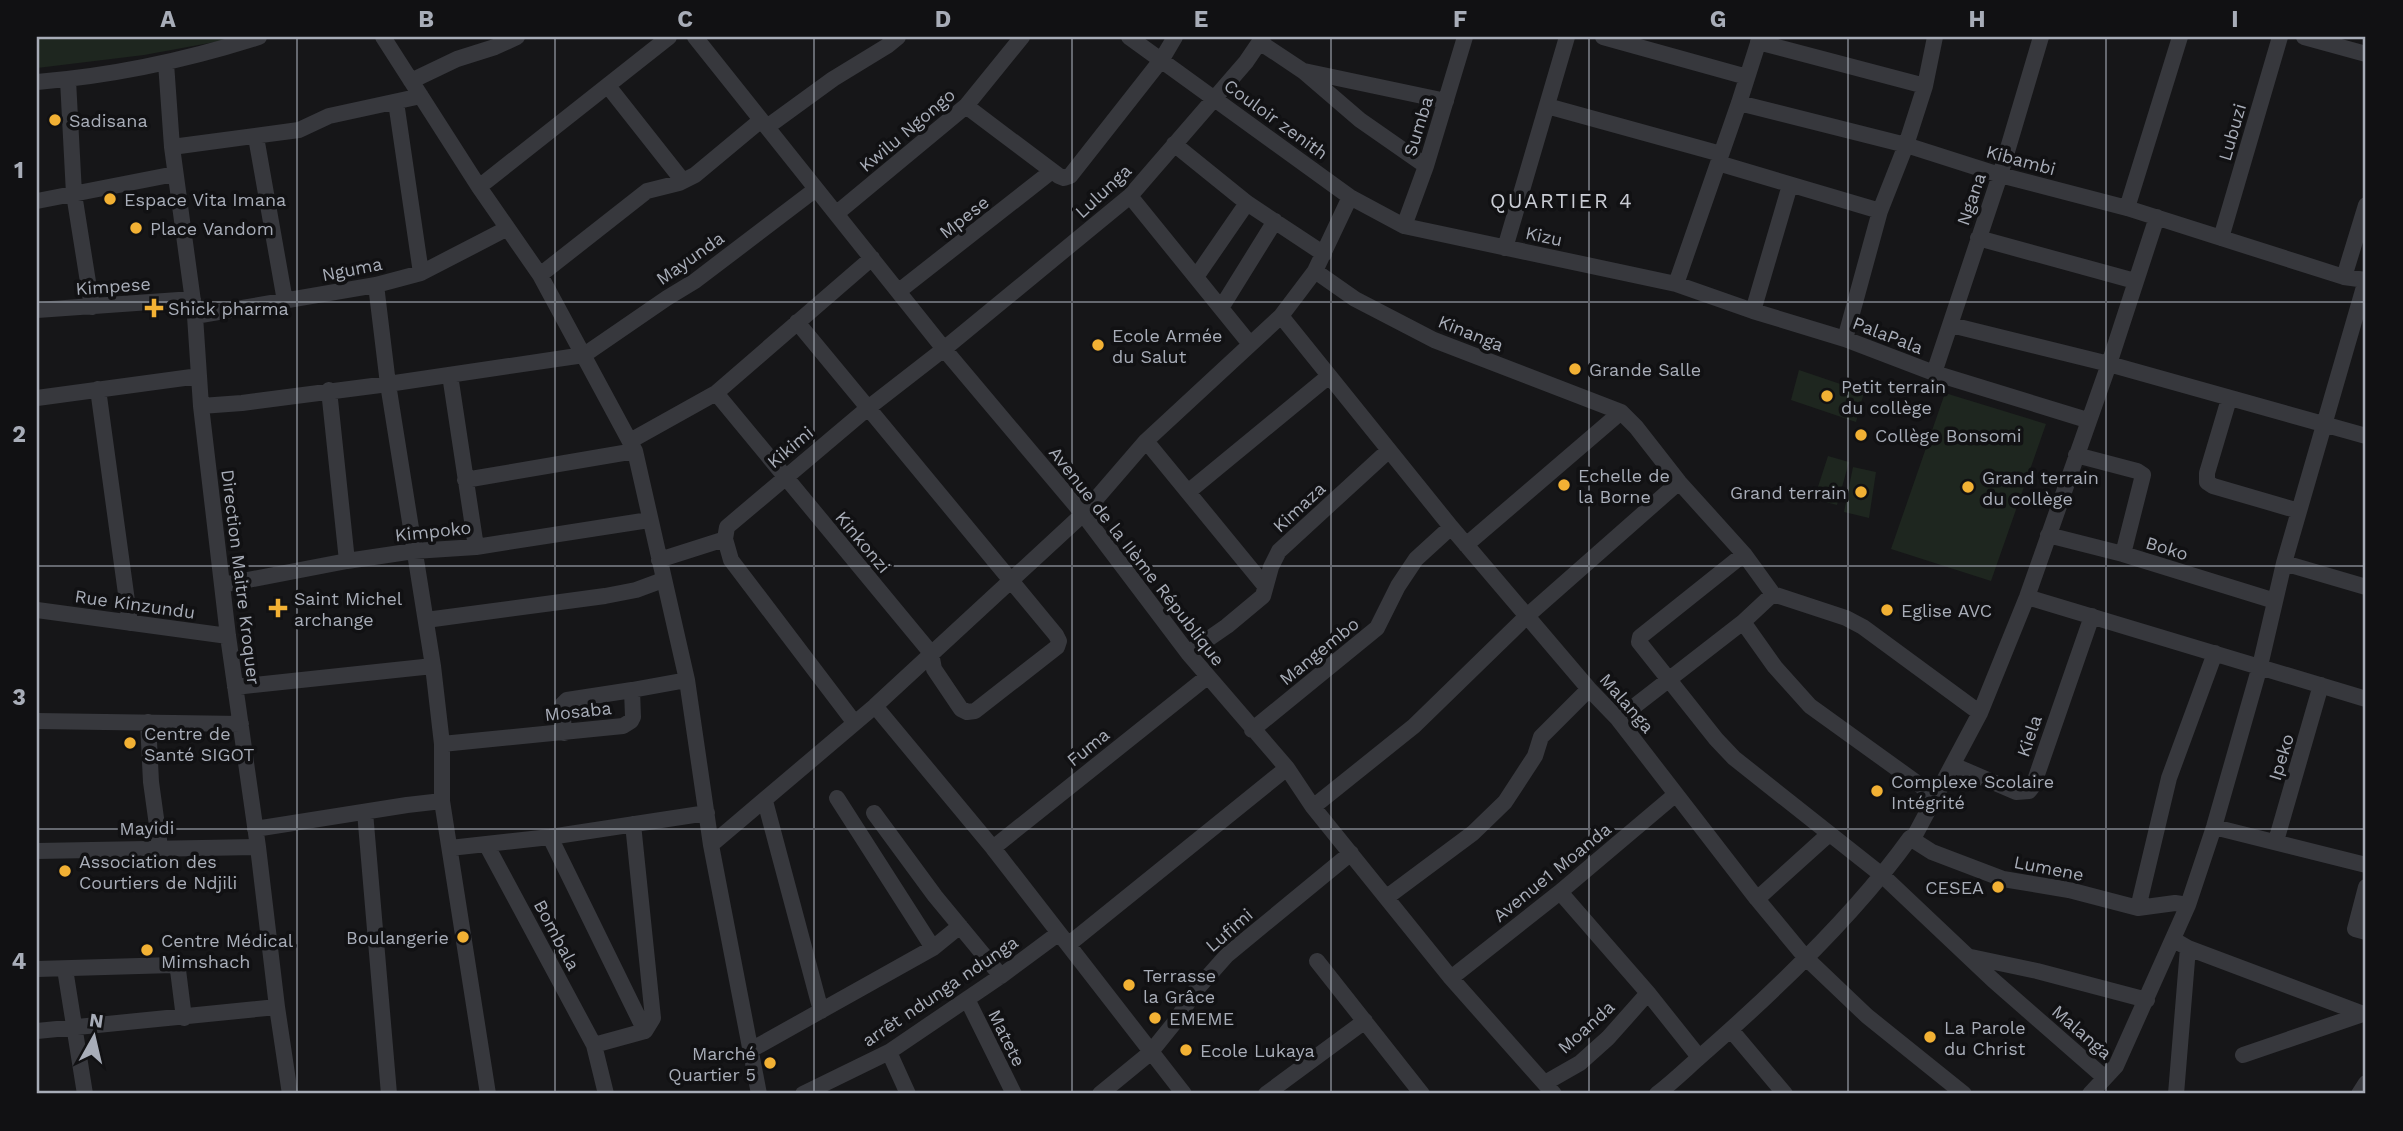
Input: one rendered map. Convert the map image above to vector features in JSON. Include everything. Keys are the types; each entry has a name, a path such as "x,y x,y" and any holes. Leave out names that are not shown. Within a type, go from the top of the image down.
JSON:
{"street":[{"path":"37,82 166,63 259,37"},
{"path":"383,37 506,229 540,275 633,446 687,680 711,845 759,1094"},
{"path":"411,81 457,59 517,37"},
{"path":"479,187 670,37"},
{"path":"540,275 647,191 695,175 764,124 898,37"},
{"name":"Kwilu Ngongo","path":"837,214 966,106 1022,37"},
{"name":"Couloir zenith","path":"1129,37 1350,197 1404,226"},
{"path":"1162,60 1175,37"},
{"name":"Sumba","path":"1404,226 1426,166 1465,37"},
{"path":"1505,248 1567,37"},
{"path":"1602,37 1747,77"},
{"path":"1845,339 1880,212 1906,145 1924,86 1935,37"},
{"name":"Ngana","path":"1934,373 2000,175 2041,37"},
{"path":"2127,208 2180,37"},
{"name":"Lubuzi","path":"2221,238 2280,37"},
{"path":"2304,37 2366,54"},
{"name":"Avenue de la IIème République","path":"699,38 764,124 944,349 1083,514 1207,677 1287,768 1313,807 1451,978 1550,1089"},
{"path":"1676,284 1740,103 1759,39 1924,86"},
{"path":"1262,40 1360,120 1426,166"},
{"name":"Lulunga","path":"944,349 1130,196 1228,84 1262,40"},
{"name":"Mpese","path":"899,291 1052,171 1064,178 1070,176 1162,60"},
{"name":"Direction Maitre Kroquer","path":"166,63 172,147 195,316 201,406 228,636 256,829 276,1007 290,1094"},
{"path":"1303,71 1446,101"},
{"path":"68,79 74,194 92,307"},
{"path":"608,86 683,181"},
{"path":"172,147 299,130 329,116 421,96"},
{"path":"396,102 421,273"},
{"path":"1740,103 1906,145"},
{"path":"966,106 1052,171"},
{"path":"1547,106 1880,212"},
{"path":"256,137 285,301"},
{"path":"1174,144 1247,203 1324,254"},
{"name":"Kibambi","path":"1906,145 2000,175 2157,217"},
{"path":"37,201 175,174"},
{"path":"1753,311 1790,185"},
{"name":"Mayunda","path":"584,355 695,281 816,189"},
{"path":"1130,196 1250,344"},
{"path":"711,845 875,706 1012,580 1083,514 1146,441 1281,316 1315,271 1350,197"},
{"path":"1196,277 1247,203"},
{"path":"2344,277 2366,205"},
{"path":"1663,1093 1805,957 1883,876 1915,835 1980,713 2027,597 2087,420 2109,364 2157,217 2344,277 2366,280 2359,335 2324,424 2284,563 2260,666 2214,827 2188,905 2181,944 2176,1094"},
{"path":"1221,308 1275,221"},
{"name":"Kizu","path":"1404,226 1676,284"},
{"name":"Nguma","path":"195,316 376,285 421,273 506,229"},
{"path":"1978,238 2134,281"},
{"path":"466,480 633,446 716,393 872,258"},
{"name":"Kinanga","path":"1315,271 1355,299 1433,340 1621,412 1744,554 1773,594"},
{"name":"PalaPala","path":"1676,284 1845,339 1934,373 2087,420"},
{"path":"376,285 388,384 433,666 442,744 442,802 488,1094"},
{"name":"Kimpese","path":"37,310 193,299"},
{"name":"Malanga","path":"1281,316 1388,452 1618,719 1805,957 1867,1016 1964,1094"},
{"path":"797,322 1012,580"},
{"path":"1951,325 2109,364 2366,436"},
{"name":"Kikimi","path":"725,539 727,527 868,408 944,349"},
{"path":"201,406 388,384 584,355"},
{"path":"450,375 476,547"},
{"path":"37,398 199,376"},
{"path":"1188,492 1329,376"},
{"path":"98,388 130,623"},
{"path":"329,390 348,561"},
{"name":"Kinkonzi","path":"716,393 931,653 934,669 961,709 967,712 975,711 1057,647 1059,641 1012,580"},
{"path":"2230,399 2207,473 2207,482 2299,511"},
{"path":"1466,545 1621,412"},
{"path":"1146,441 1265,586"},
{"name":"Kimaza","path":"1188,653 1227,626 1263,596 1271,567 1279,551 1388,452"},
{"path":"2076,455 2137,471 2143,475 2123,554"},
{"path":"1313,807 1414,726 1527,616 1679,482"},
{"name":"Kimpoko","path":"222,585 348,561 414,551 476,547 649,520"},
{"name":"Mangembo","path":"1252,730 1377,628 1398,586 1416,559 1451,527"},
{"name":"Boko","path":"2048,535 2123,554 2275,601"},
{"path":"659,560 725,539 731,561 854,722"},
{"name":"Malanga","path":"1744,554 1640,638 1639,642 1734,758 1883,876 2105,1078"},
{"path":"2284,563 2366,587"},
{"path":"426,620 605,596 636,590 663,580"},
{"path":"1618,719 1743,622 1773,594 1846,618 1863,627 1980,713"},
{"path":"2027,597 2366,699"},
{"name":"Rue Kinzundu","path":"37,610 228,636"},
{"name":"Kiela","path":"1953,765 2016,792 2029,791 2092,616"},
{"path":"1743,622 1775,667 1810,706 1935,796"},
{"path":"2138,908 2169,778 2215,653"},
{"path":"235,687 433,666"},
{"name":"Fuma","path":"993,848 1207,677"},
{"name":"Mosaba","path":"442,744 564,733 628,723 633,717 632,690 687,680"},
{"name":"Ipeko","path":"2276,841 2321,685"},
{"path":"1387,897 1474,833 1505,802 1535,756 1541,737 1590,689"},
{"path":"564,733 564,702 632,690"},
{"path":"875,706 993,848 1184,1094"},
{"path":"37,721 241,724"},
{"path":"148,722 150,782 160,847"},
{"path":"1064,938 1287,768"},
{"name":"Avenue1 Moanda","path":"1451,978 1560,892 1675,794"},
{"path":"837,798 933,948"},
{"path":"765,801 821,1011"},
{"path":"256,829 442,802"},
{"path":"365,812 389,1094"},
{"path":"450,848 550,837 707,813"},
{"path":"874,813 935,896 1001,976"},
{"path":"594,1045 645,1031 652,1023 634,824"},
{"path":"2214,827 2366,865"},
{"path":"1758,899 1829,834"},
{"name":"Bombala","path":"550,837 645,1031"},
{"name":"Lumene","path":"1910,838 1932,852 2003,879 2069,890 2138,908 2175,903 2188,905"},
{"name":"Bombala","path":"486,844 594,1045 606,1094"},
{"name":"Mayidi","path":"37,851 258,847"},
{"name":"Lufimi","path":"1100,1094 1150,1053 1211,971 1351,853"},
{"path":"2366,887 2355,929 2366,932"},
{"path":"1560,892 1648,993 1699,1057"},
{"path":"749,1051 933,948 960,926"},
{"name":"arrêt ndunga ndunga","path":"813,1092 888,1052 1001,976 1064,938"},
{"path":"2090,1094 2116,1066 2147,1000 2181,944"},
{"path":"2181,944 2365,1014"},
{"path":"1968,956 2147,1000"},
{"path":"1317,961 1365,1021 1415,1092"},
{"path":"37,969 175,966 180,976 184,1018"},
{"path":"65,969 85,1094"},
{"name":"Moanda","path":"1550,1089 1608,1038 1648,993"},
{"name":"Matete","path":"967,999 1014,1094"},
{"path":"37,1031 276,1007"},
{"path":"2243,1055 2365,1014"},
{"path":"1266,1094 1365,1021"},
{"path":"1731,1030 1785,1094"},
{"path":"888,1052 908,1094"},
{"path":"2359,1094 2366,1083"}],"shaded area":[{"path":"37,37 242,37 144,55 37,68"},
{"name":"Petit terrain du collège","path":"1799,370 1864,392 1856,422 1791,400"},
{"name":"Grand terrain du collège","path":"1945,393 2046,424 1991,581 1891,549"},
{"path":"1828,456 1849,462 1837,505 1814,499"},
{"name":"Grand terrain","path":"1853,467 1876,472 1869,518 1844,512"}],"place":[{"name":"Sadisana","path":"55,120"},
{"name":"Espace Vita Imana","path":"110,199"},
{"name":"Place Vandom","path":"136,228"},
{"name":"Shick pharma","path":"154,308"},
{"name":"Ecole Armée du Salut","path":"1098,345"},
{"name":"Grande Salle","path":"1575,369"},
{"name":"Petit terrain du collège","path":"1827,396"},
{"name":"Collège Bonsomi","path":"1861,435"},
{"name":"Echelle de la Borne","path":"1564,485"},
{"name":"Grand terrain du collège","path":"1968,487"},
{"name":"Grand terrain","path":"1861,492"},
{"name":"Saint Michel archange","path":"278,608"},
{"name":"Eglise AVC","path":"1887,610"},
{"name":"Centre de Santé SIGOT","path":"130,743"},
{"name":"Complexe Scolaire Intégrité","path":"1877,791"},
{"name":"Association des Courtiers de Ndjili","path":"65,871"},
{"name":"CESEA","path":"1998,887"},
{"name":"Boulangerie","path":"463,937"},
{"name":"Centre Médical Mimshach","path":"147,950"},
{"name":"Terrasse la Grâce","path":"1129,985"},
{"name":"EMEME","path":"1155,1018"},
{"name":"La Parole du Christ","path":"1930,1037"},
{"name":"Ecole Lukaya","path":"1186,1050"},
{"name":"Marché Quartier 5","path":"770,1063"}],"district":[{"name":"QUARTIER 4","path":"1562,200"}]}
